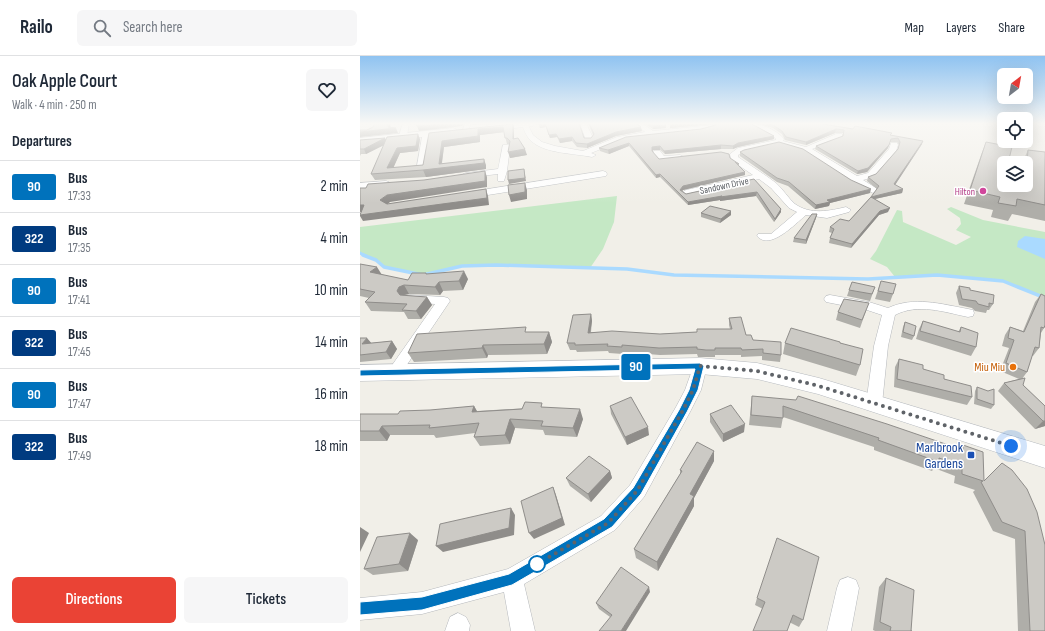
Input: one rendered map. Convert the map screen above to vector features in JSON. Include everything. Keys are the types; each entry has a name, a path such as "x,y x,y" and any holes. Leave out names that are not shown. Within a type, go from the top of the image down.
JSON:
{"main road":[{"path":"360,373 395,371 700,366 757,371 819,386 1045,457"}],"street":[{"path":"421,166 424,150"},
{"path":"499,191 506,150"},
{"path":"568,150 599,156"},
{"path":"584,153 592,150"},
{"path":"742,150 731,153 734,158 762,176 774,186 792,206 804,212 827,215 841,214"},
{"path":"807,150 854,180 873,190"},
{"path":"854,180 871,175 889,150"},
{"path":"662,158 692,156"},
{"path":"457,177 503,171"},
{"path":"462,196 603,174"},
{"name":"Sandown Drive","path":"686,193 762,176"},
{"path":"360,186 397,183"},
{"path":"772,238 804,212"},
{"path":"830,298 869,306 889,313 903,306 928,305 968,313"},
{"path":"395,371 444,301 408,299"},
{"path":"874,404 880,346 889,313"},
{"path":"360,608 422,603 512,579 608,523 637,491 682,412 693,390 700,366"},
{"path":"512,579 523,631"},
{"path":"839,631 848,588"}],"green space":[{"path":"617,196 614,222 603,249 590,268 462,266 423,275 384,267 376,260 360,253 360,227"},
{"path":"951,207 983,220 1045,232 1045,299 1003,281 937,275 895,277 887,267 870,259 876,251 897,210 902,211 903,222 956,245 971,237 956,230 961,224 960,218 947,209"}],"water":[{"path":"1025,236 1045,239 1045,259 1017,247 1018,241"}],"building":[{"path":"381,150 396,150 387,168 423,165 426,150 441,150 439,164 484,159 484,163 371,174"},
{"path":"508,150 520,150 508,152"},
{"path":"635,150 652,150 659,159 721,152 729,154 730,158 739,164 735,162 745,172 683,186 680,190 686,194 754,179 781,209 775,219 757,192 688,202 660,174 656,175"},
{"path":"744,150 804,150 851,180 871,189 827,200 830,202 816,205 789,182 777,178 740,152"},
{"path":"822,150 885,150 868,168 858,171"},
{"path":"897,150 917,150 894,184 903,189 871,197 879,186 868,177 876,174"},
{"path":"983,150 1011,150 1010,156 997,156 997,192 1033,192 1033,156 1028,156 1028,150 1045,152 1045,205 1017,199 1016,206 998,203 1000,197 970,190"},
{"path":"524,169 525,178 508,180 508,171"},
{"path":"485,171 485,181 387,195 380,200 387,204 486,189 487,198 360,215 364,205 360,205 360,188 366,188 368,184 424,180"},
{"path":"525,183 525,192 509,195 508,185"},
{"path":"871,197 890,208 880,211 852,244 830,238 834,229 830,227 840,219 849,221"},
{"path":"710,206 731,211 721,219 701,213"},
{"path":"812,214 817,214 806,240 794,238"},
{"path":"360,264 377,267 370,272 408,280 412,273 426,274 464,271 459,281 439,282 435,287 404,285 399,287 397,291 400,295 427,297 416,311 402,310 407,304 365,302 375,292 360,289"},
{"path":"881,281 896,284 893,294 878,291"},
{"path":"852,282 875,287 872,294 849,290"},
{"path":"959,286 994,295 993,304 989,303 989,307 978,304 976,301 962,299"},
{"path":"1041,294 1045,296 1045,325 1044,328 1041,327 1039,348 1035,347 1027,372 1006,363 1014,340 1008,338 1010,327 1024,332"},
{"path":"844,299 869,303 862,320 838,312"},
{"path":"591,314 588,333 612,331 660,334 697,332 697,329 732,329 729,318 741,317 746,335 751,335 753,340 781,342 781,355 763,353 763,349 742,350 741,348 715,348 715,350 706,350 697,349 697,347 659,348 622,345 622,347 607,346 608,344 575,345 575,343 567,343 573,315"},
{"path":"923,321 960,332 961,327 978,333 976,347 920,331"},
{"path":"905,322 916,326 914,336 903,332"},
{"path":"526,327 525,332 549,332 544,344 483,345 482,348 408,353 417,334"},
{"path":"791,328 863,349 860,365 785,343"},
{"path":"360,338 367,338 362,344 392,341 386,352 360,355"},
{"path":"899,359 923,365 923,369 944,375 944,379 971,386 972,397 897,379"},
{"path":"1025,378 1023,385 1045,406 1045,421 1043,421 1004,383"},
{"path":"977,387 988,391 994,389 994,405 977,399"},
{"path":"752,396 796,400 798,396 963,450 963,445 983,452 984,481 1002,463 1012,470 1027,489 1037,512 1045,545 1045,631 1030,631 1025,531 1002,522 981,482 983,481 962,474 962,466 939,458 939,462 878,440 879,438 783,406 783,418 751,415"},
{"path":"631,397 648,427 625,437 610,406"},
{"path":"525,402 542,403 541,407 580,409 573,428 541,426 543,421 510,419 505,435 474,437 479,423 429,428 430,425 382,426 379,431 360,431 360,414 398,414 400,411 474,406 472,412 522,409"},
{"path":"731,405 745,424 723,434 710,414"},
{"path":"697,442 714,451 690,494 694,496 657,562 634,549 682,471 680,470"},
{"path":"589,456 610,471 588,494 566,478"},
{"path":"553,487 562,518 529,533 521,501"},
{"path":"511,508 509,528 436,546 440,524"},
{"path":"410,533 399,564 364,569 377,537"},
{"path":"777,538 819,557 803,620 793,615 787,631 753,631 765,602 757,598"},
{"path":"621,567 649,587 621,631 599,631 612,615 596,603"},
{"path":"886,578 914,590 911,631 890,631 891,627 880,622"}],"waterway":[{"path":"360,253 366,256"},
{"path":"363,255 376,260 384,267 423,275 462,266 496,265 627,269 674,275 868,279 937,275 1003,281 1045,298"}],"bus line":[{"name":"90","path":"360,373 395,371 700,366 693,390 682,412 637,491 608,523 512,579 422,603 360,609"}],"place":[{"name":"Hilton","path":"983,191"},
{"name":"Miu Miu","path":"1013,367"},
{"name":"Marlbrook Gardens","path":"971,455"}],"route":[{"path":"537,564 608,523 637,491 682,412 693,390 700,366 757,371 819,386 1011,446"}]}
